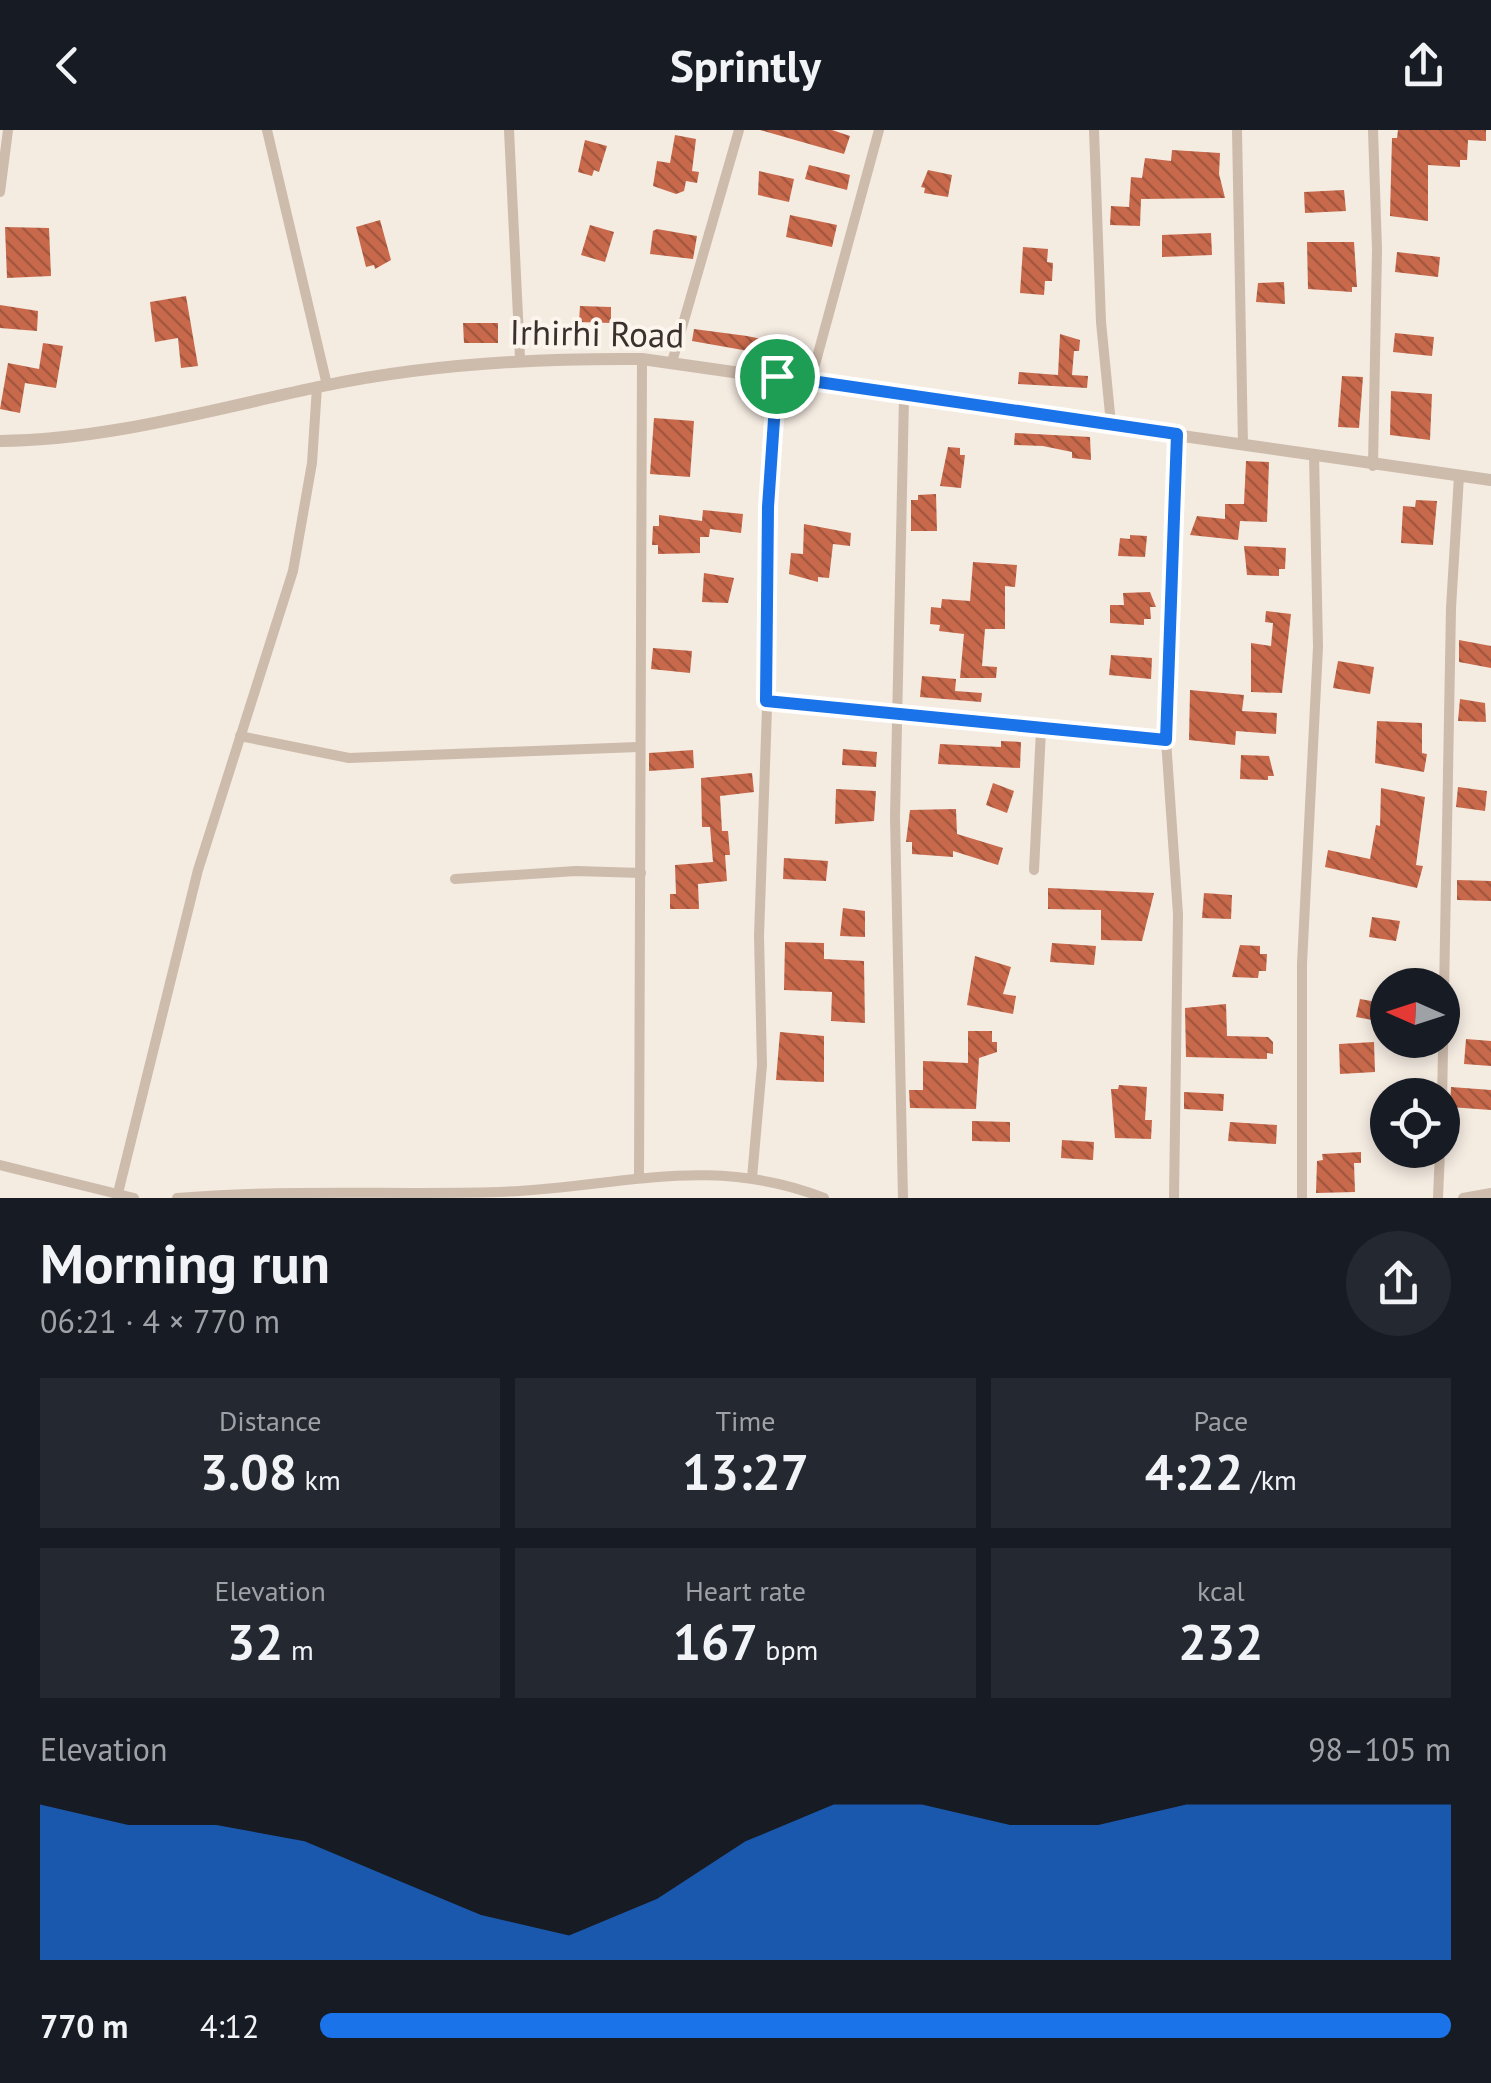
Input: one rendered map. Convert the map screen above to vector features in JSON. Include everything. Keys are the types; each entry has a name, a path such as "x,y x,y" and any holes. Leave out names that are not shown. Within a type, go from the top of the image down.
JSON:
{"street":[{"path":"0,192 8,130"},
{"path":"118,1193 198,870 293,571 312,464 322,386 267,130"},
{"path":"509,130 520,358"},
{"path":"672,362 740,130"},
{"path":"810,383 879,130"},
{"path":"1094,130 1101,322 1111,424"},
{"path":"1238,130 1243,444"},
{"path":"1373,130 1373,466"},
{"name":"Irhirhi Road","path":"0,441 123,428 322,386 520,358 642,359 1491,480"},
{"path":"639,1176 642,359"},
{"path":"752,1178 762,1065 759,936 768,507 777,376"},
{"path":"904,396 897,716 904,1198"},
{"path":"1174,1198 1178,914 1166,740 1177,434"},
{"path":"1302,1198 1302,964 1318,647 1314,454"},
{"path":"1442,1078 1451,608 1459,476"},
{"path":"766,701 1166,740"},
{"path":"1034,870 1041,730"},
{"path":"240,736 348,758 638,747"},
{"path":"455,880 576,871 641,874"},
{"path":"0,1165 134,1198"},
{"path":"1438,1198 1439,1168"},
{"path":"178,1198 251,1192 400,1195 528,1191 696,1172 752,1178 824,1198"},
{"path":"1463,1198 1491,1193"}],"building":[{"path":"760,130 832,130 850,136 844,154"},
{"path":"1398,130 1486,130 1486,141 1468,140 1467,160 1460,160 1460,167 1428,165 1428,221 1390,216 1392,138 1397,138"},
{"path":"675,135 696,139 692,171 699,172 697,183 686,181 684,191 676,194 653,186 657,161 670,163"},
{"path":"585,140 607,146 599,172 594,170 592,176 578,172"},
{"path":"1172,150 1220,153 1219,174 1225,198 1141,199 1140,226 1110,225 1111,206 1129,207 1131,177 1142,178 1145,158 1171,161"},
{"path":"809,165 850,175 847,190 805,179"},
{"path":"928,170 952,175 948,197 924,193 925,188 921,187"},
{"path":"759,171 794,179 789,202 758,195"},
{"path":"1344,190 1346,211 1305,213 1304,192"},
{"path":"790,215 837,225 832,247 786,237"},
{"path":"380,220 391,260 375,269 374,265 366,267 356,227"},
{"path":"590,225 614,232 605,262 581,255"},
{"path":"5,227 49,228 51,276 7,278"},
{"path":"653,231 697,236 693,259 650,254"},
{"path":"1211,233 1212,255 1162,257 1162,235"},
{"path":"1307,242 1354,242 1357,287 1352,287 1352,292 1308,289"},
{"path":"1023,247 1048,249 1047,262 1053,263 1052,281 1045,281 1044,295 1020,293"},
{"path":"1397,252 1440,257 1438,277 1395,272"},
{"path":"1284,282 1285,304 1256,302 1258,283"},
{"path":"186,296 198,366 181,368 178,338 155,342 150,302"},
{"path":"0,305 38,311 37,331 0,328"},
{"path":"580,306 611,307 611,323 579,322"},
{"path":"463,323 498,323 498,343 464,343"},
{"path":"694,329 810,349 807,361 783,357 692,341"},
{"path":"1395,333 1434,337 1432,356 1393,352"},
{"path":"1060,334 1080,340 1079,351 1074,351 1072,375 1088,376 1087,388 1018,384 1019,372 1058,375"},
{"path":"43,343 63,346 56,388 25,383 20,413 0,409 8,363 39,369"},
{"path":"1342,376 1363,377 1359,428 1338,427"},
{"path":"1391,391 1432,394 1430,440 1390,435"},
{"path":"654,418 694,421 690,477 650,474"},
{"path":"1015,433 1090,437 1091,460 1072,458 1072,452 1043,446 1014,445"},
{"path":"948,447 960,448 960,455 965,455 961,488 940,486"},
{"path":"1246,461 1269,462 1267,522 1240,521 1238,540 1190,535 1197,516 1225,519 1225,504 1244,504"},
{"path":"936,494 937,531 911,531 911,500 918,500 918,495"},
{"path":"1416,500 1437,501 1433,545 1401,543 1403,506 1415,507"},
{"path":"703,510 743,514 741,533 710,529 709,537 700,537 700,553 658,554 658,545 652,545 653,526 659,526 659,515 702,521"},
{"path":"804,524 851,533 850,546 833,544 829,578 818,577 818,582 789,574 791,553 803,554"},
{"path":"1130,535 1147,536 1145,557 1118,556 1120,538 1130,539"},
{"path":"1244,546 1286,548 1285,569 1279,569 1279,576 1247,575"},
{"path":"973,562 1017,565 1015,587 1005,586 1005,629 985,629 982,666 997,667 996,678 960,678 964,634 939,631 940,625 930,624 931,607 941,608 942,599 970,601"},
{"path":"704,573 734,578 728,603 702,602"},
{"path":"1150,592 1156,607 1150,607 1151,619 1144,619 1144,625 1110,623 1110,605 1124,605 1123,593"},
{"path":"1266,611 1291,614 1282,693 1251,692 1251,643 1271,646 1273,623 1265,622"},
{"path":"1459,640 1491,646 1491,668 1459,662"},
{"path":"653,648 692,651 690,673 651,669"},
{"path":"1111,655 1152,658 1151,679 1109,675"},
{"path":"1338,661 1374,667 1370,694 1333,688"},
{"path":"922,676 956,679 955,691 982,693 981,702 920,697"},
{"path":"1190,690 1244,695 1242,711 1277,713 1276,734 1236,731 1235,745 1189,740"},
{"path":"1460,699 1485,703 1486,722 1458,721"},
{"path":"1377,721 1422,723 1422,753 1427,754 1424,772 1375,763"},
{"path":"1001,741 1021,742 1020,768 938,764 940,744 1001,747"},
{"path":"843,749 877,752 876,767 842,765"},
{"path":"693,750 694,768 649,771 649,753"},
{"path":"1241,755 1269,756 1274,776 1268,776 1268,780 1240,779"},
{"path":"752,773 754,792 720,796 722,831 728,831 730,855 725,855 727,881 698,884 699,909 670,909 670,894 676,894 675,865 713,862 710,827 702,827 701,778"},
{"path":"993,783 1014,791 1007,813 986,805"},
{"path":"1458,787 1487,791 1485,811 1456,807"},
{"path":"1381,788 1425,797 1416,865 1423,866 1417,888 1325,867 1328,850 1370,859 1376,825 1380,826"},
{"path":"836,789 876,791 874,821 835,824"},
{"path":"956,809 957,834 1003,848 998,865 953,851 953,857 912,854 912,842 906,842 910,810"},
{"path":"784,858 828,861 826,881 783,879"},
{"path":"1457,880 1491,881 1491,901 1457,900"},
{"path":"1048,888 1154,893 1142,941 1101,940 1101,910 1048,909"},
{"path":"1204,893 1232,895 1231,919 1202,918"},
{"path":"843,908 865,911 865,937 840,936"},
{"path":"1372,917 1400,921 1396,941 1369,937"},
{"path":"785,942 824,943 824,959 864,961 865,1023 831,1021 832,992 784,990"},
{"path":"1052,943 1096,946 1094,965 1050,962"},
{"path":"1240,945 1260,946 1260,954 1267,954 1266,971 1259,971 1258,978 1232,977"},
{"path":"975,956 1011,967 1003,994 1016,996 1013,1014 967,1005"},
{"path":"1360,999 1370,1001 1370,1020 1356,1017"},
{"path":"1226,1004 1227,1036 1268,1037 1273,1042 1273,1054 1267,1053 1267,1059 1186,1057 1185,1008"},
{"path":"968,1031 992,1031 992,1042 997,1042 997,1052 979,1058 976,1109 910,1108 909,1090 923,1090 923,1061 968,1063"},
{"path":"780,1032 824,1036 824,1082 776,1080"},
{"path":"1466,1039 1491,1041 1491,1066 1464,1064"},
{"path":"1370,1042 1375,1072 1340,1074 1339,1044"},
{"path":"1119,1085 1147,1087 1145,1120 1152,1120 1151,1139 1115,1138 1111,1089 1118,1089"},
{"path":"1460,1088 1491,1090 1491,1110 1460,1108"},
{"path":"1184,1092 1224,1094 1223,1111 1184,1109"},
{"path":"972,1121 1010,1122 1010,1142 972,1141"},
{"path":"1230,1122 1277,1125 1276,1144 1228,1141"},
{"path":"1062,1140 1094,1142 1093,1160 1061,1158"},
{"path":"1361,1152 1361,1163 1354,1163 1355,1192 1316,1193 1317,1161 1323,1160 1322,1154"}],"route":[{"path":"777,376 1177,434 1166,740 766,701 768,507 777,376"}]}
